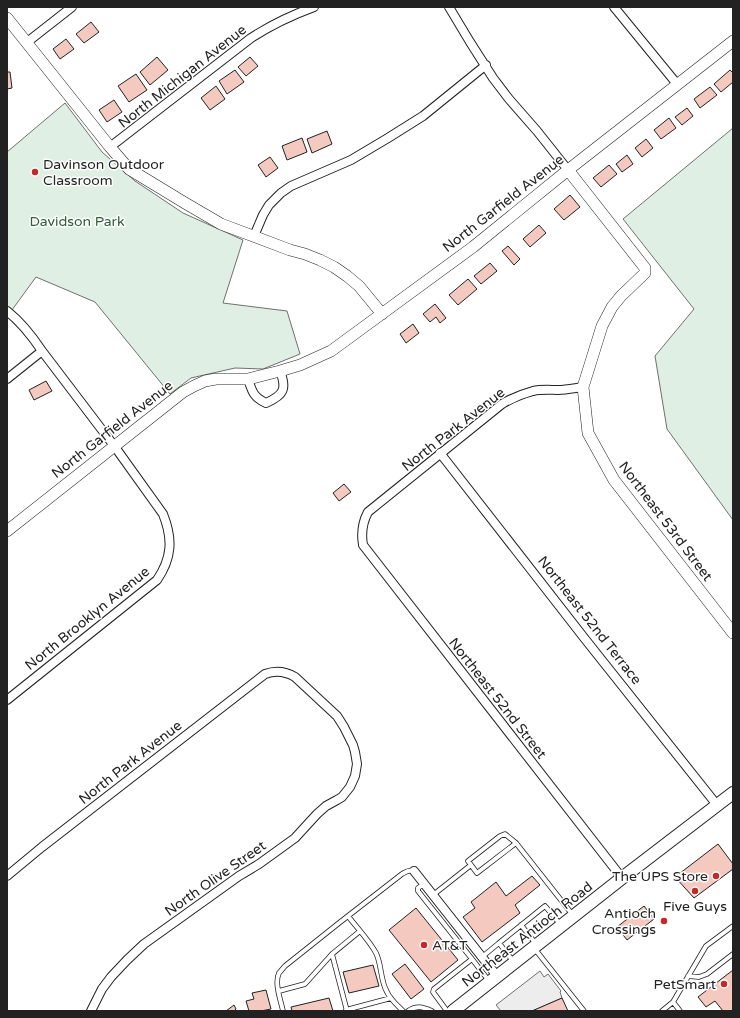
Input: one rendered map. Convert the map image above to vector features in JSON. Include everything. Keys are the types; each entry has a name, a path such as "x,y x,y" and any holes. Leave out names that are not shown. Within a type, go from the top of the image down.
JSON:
{"main road":[{"name":"Northeast Antioch Road","path":"453,1011 733,793"}],"street":[{"path":"26,43 72,7"},
{"name":"North Michigan Avenue","path":"110,147 251,38 268,27 314,7"},
{"path":"449,7 493,78 568,170"},
{"path":"614,7 677,84"},
{"path":"7,18 129,169 221,224 290,250 305,254 334,267 359,286 382,314"},
{"name":"North Garfield Avenue","path":"7,531 183,392 194,386 216,379 248,379 280,371 300,365 331,351 474,247 568,170 733,40"},
{"path":"254,236 269,205 281,193 291,186 352,160 388,138 423,116 486,65"},
{"name":"Northeast 53rd Street","path":"568,170 645,268 645,273 621,296 605,319 602,326 583,387 588,433 614,480 733,633"},
{"path":"7,311 29,333 115,447"},
{"path":"7,379 42,350"},
{"path":"248,379 254,394 266,403 276,399 283,391 284,382 280,371"},
{"name":"North Park Avenue","path":"362,531 363,522 368,512 502,404 512,398 535,391 583,387"},
{"name":"North Brooklyn Avenue","path":"7,700 157,580 166,563 170,547 170,538 168,526 163,514 115,447"},
{"name":"Northeast 52nd Terrace","path":"440,453 717,805"},
{"name":"Northeast 52nd Street","path":"362,531 363,545 622,878"},
{"name":"North Park Avenue","path":"7,876 42,847 265,674 271,672 284,672 295,677 337,716 356,752 356,771"},
{"name":"North Olive Street","path":"91,1011 111,977 144,944 294,838 326,806 337,800 346,792 353,782 356,771"},
{"path":"414,871 482,957 494,979"}],"lane":[{"path":"516,843 477,873 468,861 506,834 516,843 574,916"},
{"path":"433,895 471,865"},
{"path":"283,1011 278,991 277,979 279,973 285,966 402,874 411,870 414,871"},
{"path":"424,884 418,888 418,890 472,959 494,979"},
{"path":"482,957 545,906 561,926"},
{"path":"348,916 377,954 386,991 403,1011"},
{"path":"521,926 584,1011"},
{"path":"662,1011 673,1002 706,946 733,926"},
{"path":"278,991 305,984 332,954 360,931"},
{"path":"499,943 514,963"},
{"path":"332,954 346,1011 391,998"},
{"path":"688,976 699,978 707,974 733,954"},
{"path":"447,1011 433,992 434,989 472,959"},
{"path":"673,1002 680,1011"},
{"path":"408,1011 419,1006 425,1007 432,1011"}],"green space":[{"name":"Davidson Park","path":"65,103 102,152 135,181 183,213 243,240 223,303 287,311 300,354 263,369 235,368 191,378 170,394 95,302 36,277 12,310 7,307 7,152"},
{"path":"733,128 733,520 667,429 655,356 694,309 623,219"}],"shaded area":[{"path":"540,971 544,977 548,974 561,991 562,998 532,1011 501,1011 496,1005"}],"building":[{"path":"91,22 99,32 84,43 76,34"},
{"path":"66,39 74,49 60,59 53,49"},
{"path":"157,57 168,70 150,85 140,72"},
{"path":"250,57 258,66 246,76 238,67"},
{"path":"235,70 244,82 227,94 219,81"},
{"path":"730,70 733,73 733,82 721,92 714,84"},
{"path":"7,72 10,72 12,88 7,89"},
{"path":"136,74 147,90 129,102 118,86"},
{"path":"216,86 225,99 210,110 201,98"},
{"path":"710,87 717,95 700,108 694,99"},
{"path":"114,100 122,112 107,122 99,110"},
{"path":"687,108 693,116 682,125 675,117"},
{"path":"669,118 676,128 661,139 654,130"},
{"path":"327,131 332,144 312,153 307,139"},
{"path":"302,138 307,152 287,160 282,146"},
{"path":"646,139 653,148 642,157 635,148"},
{"path":"627,155 633,164 622,172 616,164"},
{"path":"270,157 278,168 266,177 258,165"},
{"path":"609,165 617,174 601,187 593,178"},
{"path":"570,195 580,207 564,220 554,209"},
{"path":"539,225 546,233 530,247 523,239"},
{"path":"508,246 520,259 514,265 502,251"},
{"path":"490,263 497,271 481,284 474,276"},
{"path":"468,279 477,289 458,305 449,295"},
{"path":"435,304 446,318 440,323 436,317 430,322 423,314"},
{"path":"413,324 419,333 406,343 400,334"},
{"path":"46,381 52,391 34,400 29,390"},
{"path":"344,484 351,492 339,501 333,493"},
{"path":"718,844 733,864 733,869 694,898 675,877"},
{"path":"532,876 540,885 515,905 520,913 482,942 463,917 475,908 471,902 496,882 506,896"},
{"path":"644,906 654,919 627,940 617,927"},
{"name":"AT&T","path":"416,908 458,960 431,982 389,930"},
{"path":"405,964 424,989 411,999 392,974"},
{"path":"373,965 379,986 349,993 343,972"},
{"name":"PetSmart","path":"733,970 733,1011 723,1011 715,1001 706,1007 698,997"},
{"path":"266,990 271,1009 249,1011 246,1001 254,999 252,993"},
{"path":"329,998 333,1011 292,1011 291,1007"},
{"path":"562,998 568,1011 532,1011"},
{"path":"234,1005 236,1009 234,1011 226,1011"}],"place":[{"name":"Davinson Outdoor Classroom","path":"35,172"},
{"name":"The UPS Store","path":"716,876"},
{"name":"Five Guys","path":"695,891"},
{"name":"Antioch Crossings","path":"664,921"},
{"name":"AT&T","path":"424,945"},
{"name":"PetSmart","path":"724,984"}]}
